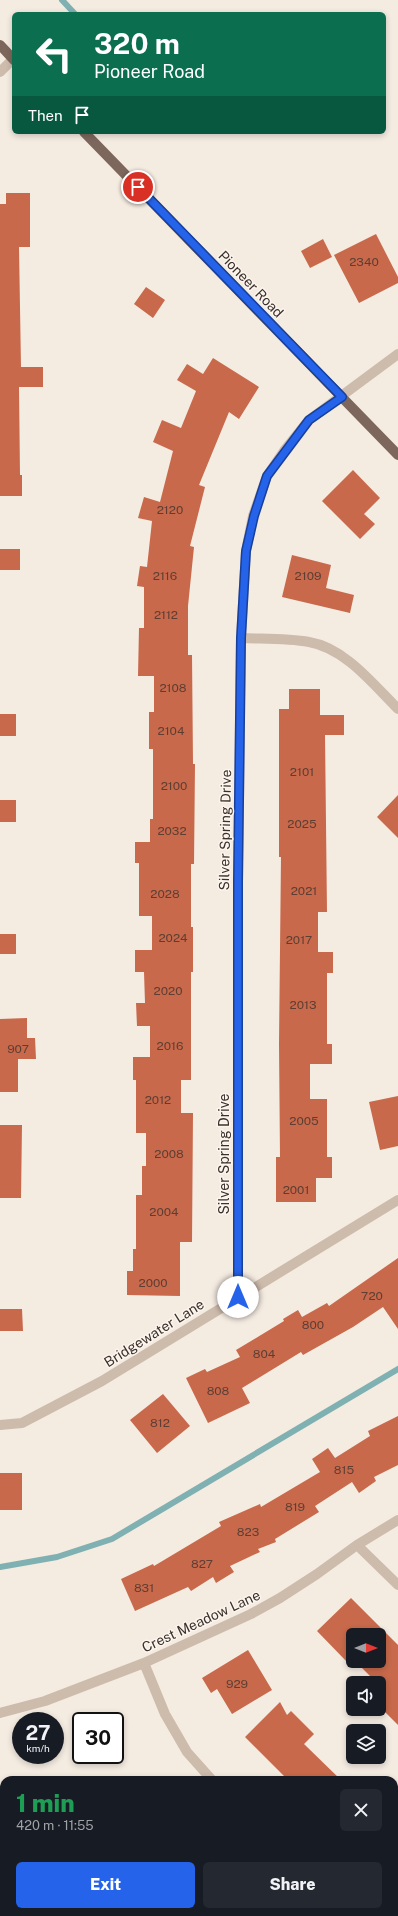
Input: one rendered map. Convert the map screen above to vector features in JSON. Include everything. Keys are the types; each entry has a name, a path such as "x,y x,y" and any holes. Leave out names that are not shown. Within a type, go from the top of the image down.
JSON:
{"main road":[{"path":"0,45 12,57"},
{"name":"Pioneer Road","path":"86,134 398,455"}],"street":[{"path":"0,72 12,61"},
{"name":"Silver Spring Drive","path":"238,1297 238,882 241,638 246,551 254,516 267,476 309,420 398,354"},
{"path":"241,638 309,642 329,649 365,676 398,709"},
{"name":"Bridgewater Lane","path":"0,1425 22,1423 102,1381 398,1200"},
{"name":"Crest Meadow Lane","path":"0,1713 45,1702 144,1663 216,1631 280,1598 358,1545 398,1520"},
{"path":"358,1545 398,1585"},
{"path":"144,1663 165,1714 187,1752 208,1776"}],"building":[{"path":"6,193 30,193 30,247 19,247 21,367 43,367 43,387 19,387 20,475 22,475 22,496 0,496 0,204 6,204"},
{"path":"376,234 398,277 398,283 359,303 334,255"},
{"path":"323,239 332,257 310,268 301,251"},
{"path":"146,287 165,300 153,318 134,304"},
{"path":"213,358 259,387 239,419 229,412 199,485 205,487 190,546 194,547 188,606 188,655 192,655 193,764 195,764 194,864 191,864 193,972 191,972 191,1080 181,1080 181,1113 193,1113 192,1242 180,1242 180,1296 127,1295 127,1271 133,1271 133,1249 136,1249 136,1195 142,1195 142,1166 146,1166 146,1133 136,1133 136,1080 133,1080 133,1057 150,1057 150,1026 137,1026 136,1003 145,1003 144,972 135,972 135,950 152,950 152,916 139,916 139,863 135,863 135,842 150,842 150,819 153,819 153,749 149,749 149,712 154,712 154,676 138,676 139,628 144,628 144,587 137,586 140,566 147,567 152,521 138,518 144,497 160,502 173,451 153,442 162,420 181,428 196,391 177,380 187,364 203,374"},
{"path":"353,470 380,498 364,514 375,524 360,539 322,501"},
{"path":"0,549 20,549 20,570 0,570"},
{"path":"292,555 331,565 326,588 354,595 350,613 282,597"},
{"path":"289,689 320,689 320,715 344,715 344,735 325,735 327,912 318,912 318,952 333,952 333,973 327,973 327,1044 332,1044 332,1064 310,1064 310,1099 327,1099 327,1157 332,1157 332,1178 316,1178 316,1202 276,1202 276,1157 280,1157 279,1044 281,857 279,857 279,709 289,709"},
{"path":"0,714 16,714 16,736 0,736"},
{"path":"398,795 398,838 377,817"},
{"path":"0,800 16,800 16,822 0,822"},
{"path":"0,934 16,934 16,954 0,954"},
{"path":"27,1018 27,1038 35,1038 36,1059 18,1059 18,1092 0,1092 0,1019"},
{"path":"398,1096 398,1146 380,1150 369,1102"},
{"path":"0,1125 22,1125 21,1198 0,1198"},
{"path":"398,1258 398,1329 383,1307 353,1327 303,1355 301,1352 242,1388 250,1403 208,1423 186,1378 205,1369 207,1372 240,1357 236,1350 284,1321 283,1319 298,1310 302,1317 327,1303 329,1306"},
{"path":"0,1309 22,1309 23,1331 0,1331"},
{"path":"163,1394 190,1426 157,1453 130,1420"},
{"path":"398,1416 398,1465 374,1477 376,1481 359,1493 352,1482 315,1506 319,1512 275,1539 276,1542 258,1549 260,1552 230,1566 234,1572 216,1583 213,1577 191,1591 188,1587 135,1611 121,1579 153,1564 154,1566 221,1526 219,1522 260,1504 261,1507 320,1472 312,1459 328,1448 335,1458 370,1436 368,1431"},
{"path":"0,1473 22,1473 22,1510 0,1510"},
{"path":"351,1598 381,1628 346,1628 346,1661 317,1631"},
{"path":"386,1633 398,1645 398,1725 386,1713 386,1676 370,1676 362,1668 386,1668"},
{"path":"248,1650 272,1690 232,1714 217,1689 211,1693 202,1678"},
{"path":"280,1702 287,1715 291,1711 314,1734 304,1744 337,1776 284,1776 245,1737"}],"waterway":[{"path":"62,0 73,12"},
{"path":"0,1567 57,1557 112,1539 398,1369"}],"route":[{"path":"138,187 342,397 309,420 284,451 267,476 254,516 246,551 241,638 238,882 238,1297"}]}
